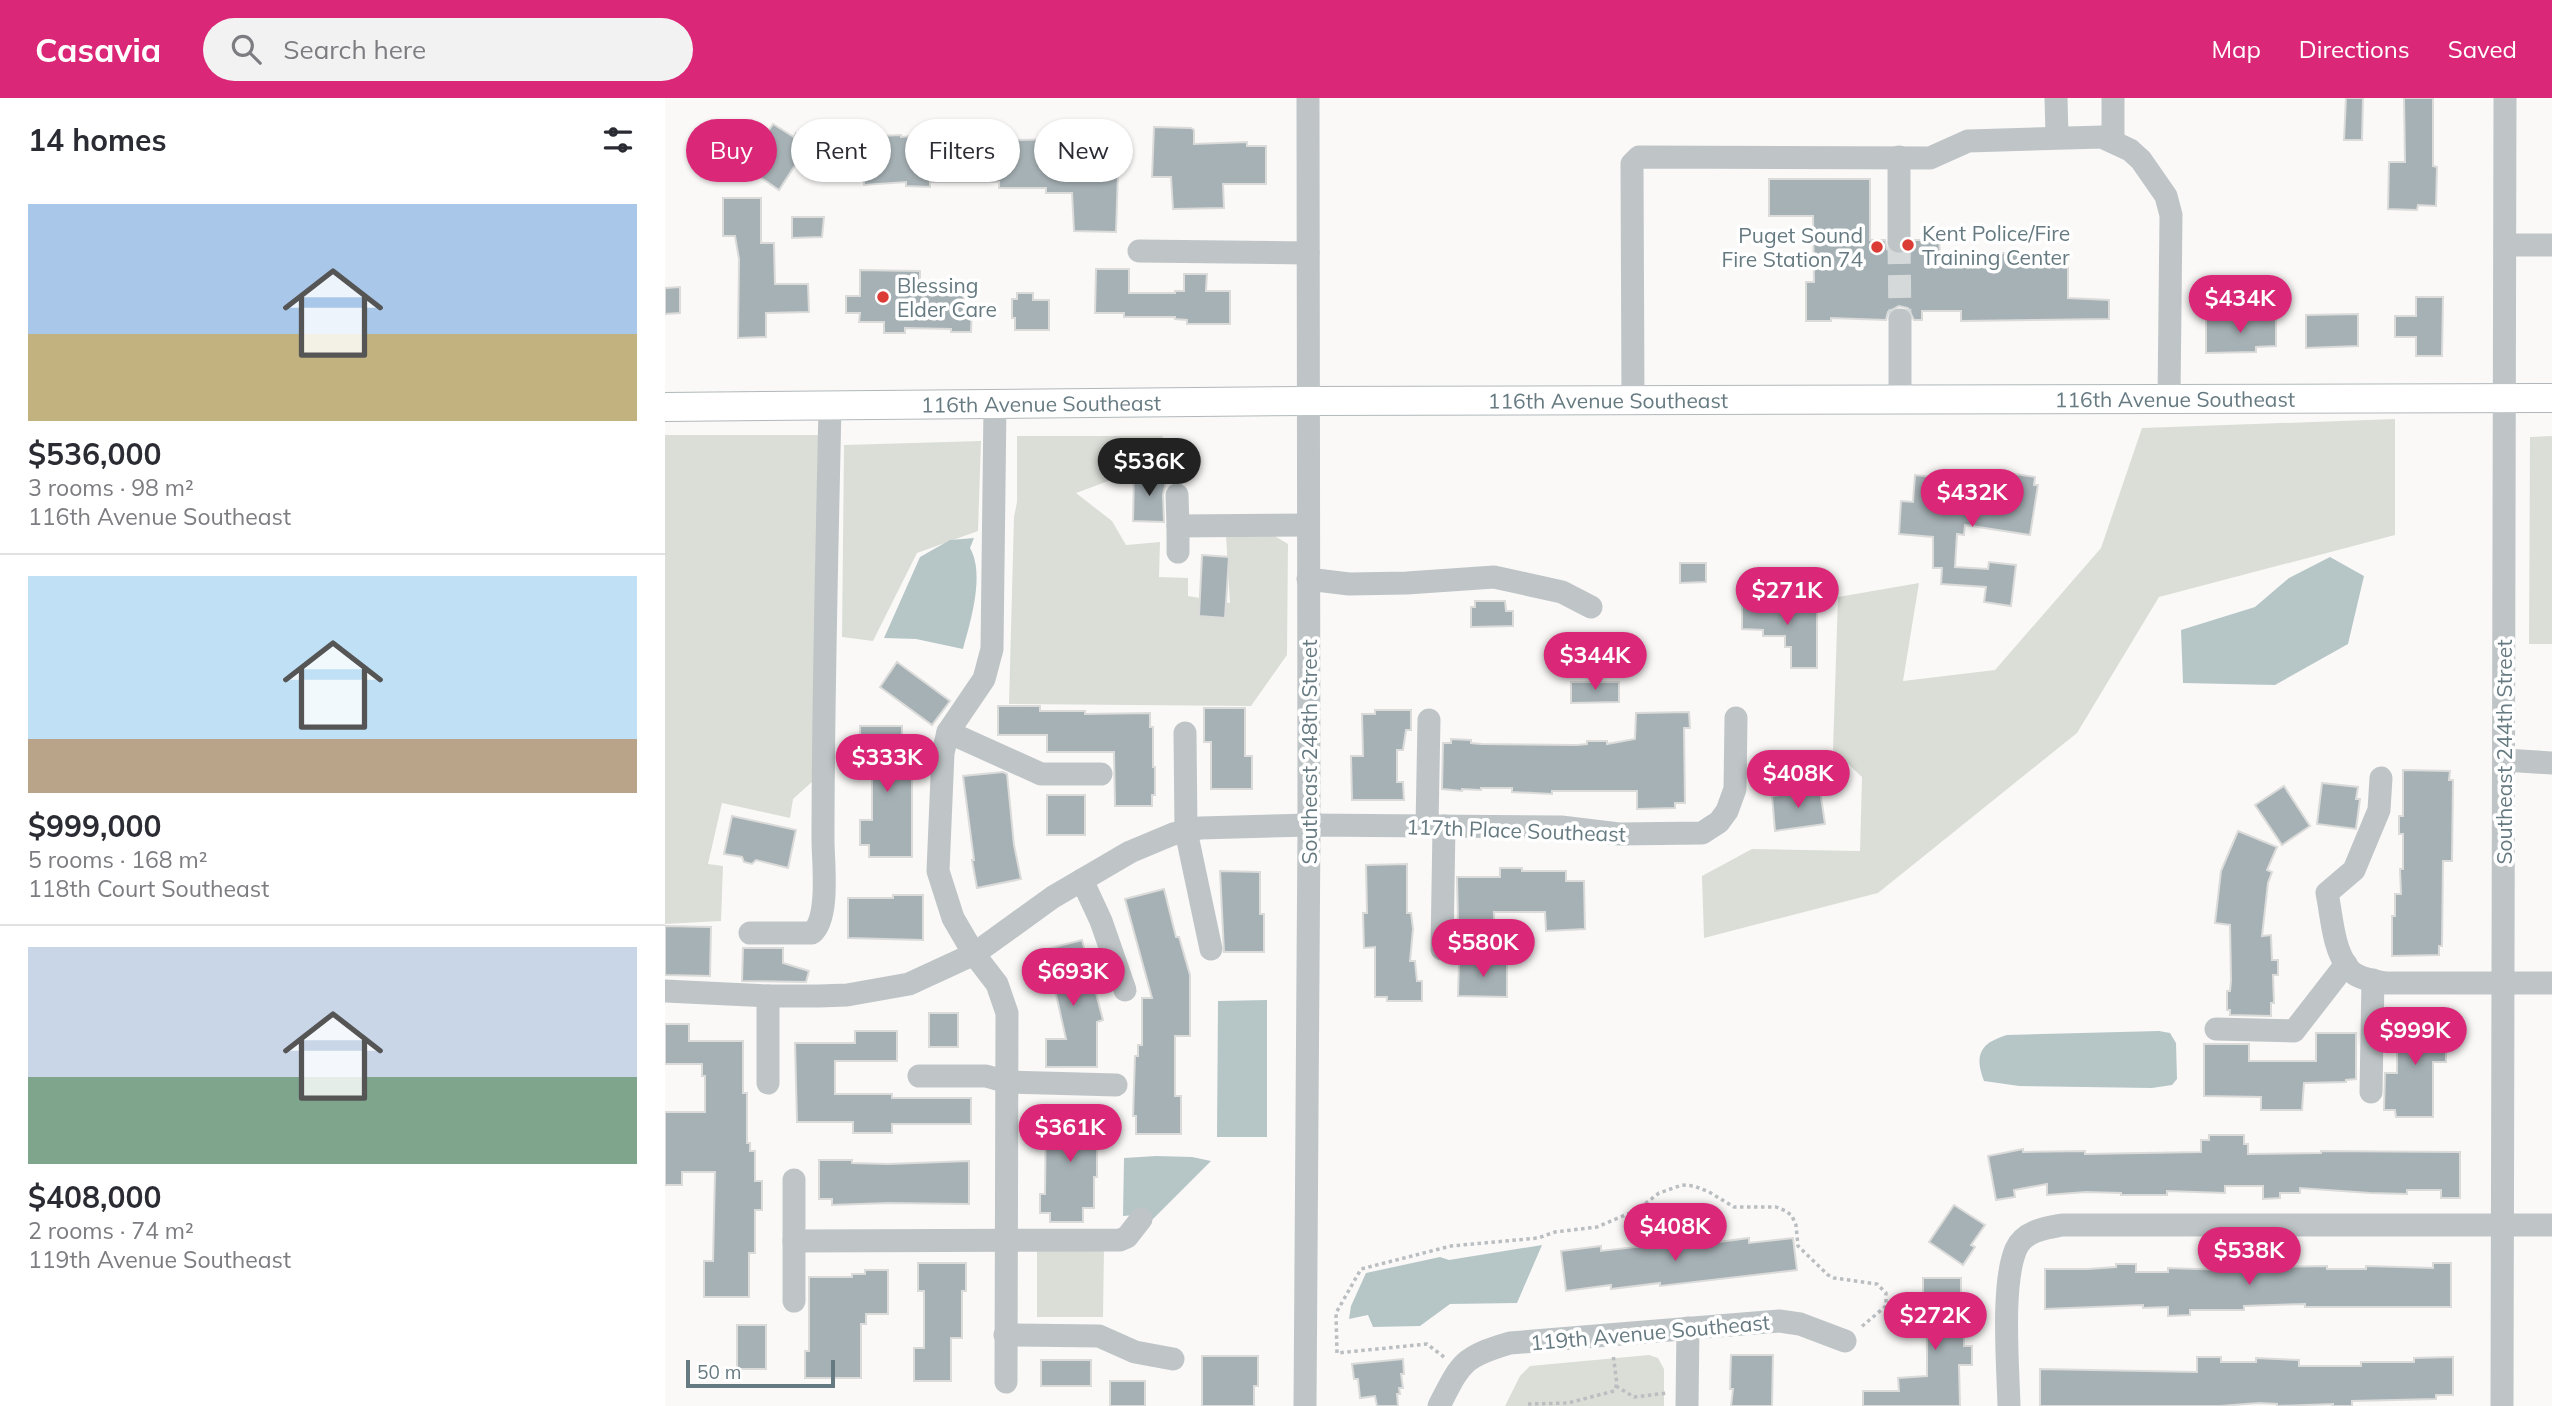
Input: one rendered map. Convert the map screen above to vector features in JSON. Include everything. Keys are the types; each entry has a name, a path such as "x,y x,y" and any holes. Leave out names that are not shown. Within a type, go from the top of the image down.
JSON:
{"main road":[{"name":"116th Avenue Southeast","path":"665,407 1308,401 2552,398"}],"street":[{"name":"Southeast 248th Street","path":"1305,1406 1309,825 1308,98"},
{"path":"2056,98 2057,136"},
{"path":"2113,98 2113,141"},
{"name":"Southeast 244th Street","path":"2502,1406 2505,98"},
{"path":"1633,400 1632,164 1635,160 1647,156 1930,158 1968,141 2057,136 2102,137 2113,141 2141,160 2166,196 2171,215 2169,399"},
{"path":"1899,157 1899,241"},
{"path":"2505,245 2552,245"},
{"path":"1139,251 1308,253"},
{"path":"1900,320 1900,400"},
{"path":"995,405 992,649 984,679 948,732 943,753 938,871 953,918 974,954 997,984 1007,1013 1006,1382"},
{"path":"750,933 812,933 823,908 830,406"},
{"path":"1177,495 1178,552"},
{"path":"1178,526 1308,525"},
{"path":"1308,579 1349,584 1494,577 1562,592 1591,607"},
{"name":"117th Place Southeast","path":"665,991 768,996 847,995 909,984 974,954 1053,897 1130,852 1200,828 1309,825 1561,827 1619,834 1702,833 1719,822 1727,811 1735,789 1736,718"},
{"path":"1429,720 1442,949"},
{"path":"948,732 1041,774 1101,774"},
{"path":"1185,733 1186,831 1211,949"},
{"path":"2504,760 2552,763"},
{"path":"2381,778 2379,810 2354,870 2327,893 2339,951 2350,971 2386,983 2552,984"},
{"path":"1082,880 1101,921 1125,990"},
{"path":"2216,1029 2294,1031 2346,964"},
{"path":"2371,1091 2373,980"},
{"path":"768,996 768,1083"},
{"path":"919,1076 986,1076 1007,1082 1116,1085"},
{"path":"794,1301 795,1180"},
{"path":"795,1241 1120,1240 1127,1237 1141,1219"},
{"path":"2009,1406 2008,1286 2016,1247 2035,1230 2062,1225 2552,1225"},
{"name":"119th Avenue Southeast","path":"1459,1368 1480,1352 1510,1343 1779,1321 1811,1327 1845,1341"},
{"path":"1688,1328 1688,1399"},
{"path":"1005,1335 1099,1336 1135,1352 1173,1359"},
{"path":"1439,1406 1459,1368"}],"path":[{"path":"1459,1368 1427,1344 1336,1353 1336,1313 1361,1269 1451,1246 1538,1238 1555,1232 1597,1227 1637,1210 1670,1188 1682,1185 1709,1192 1734,1207 1776,1207 1786,1211 1796,1224 1798,1247 1828,1275 1877,1284 1884,1289 1888,1301 1886,1306 1845,1341"},
{"path":"1528,1404 1568,1404 1608,1395 1614,1391 1616,1386 1611,1335"},
{"path":"1616,1386 1634,1396 1688,1399"}],"shaded area":[{"path":"2395,419 2395,535 2159,597 2077,733 1878,893 1704,938 1702,876 1752,849 1860,851 1862,777 1833,750 1838,597 1919,583 1903,681 1995,670 2101,548 2142,428"},
{"path":"665,435 819,435 813,781 793,799 790,818 722,803 708,864 723,866 721,921 665,924"},
{"path":"1017,436 1163,436 1160,462 1076,493 1112,521 1126,545 1160,542 1159,577 1188,578 1188,596 1230,603 1226,535 1273,535 1288,544 1287,655 1251,706 1009,704"},
{"path":"2552,436 2552,644 2529,644 2530,437"},
{"path":"981,441 978,531 917,553 873,641 842,637 844,445"},
{"path":"974,538 970,548 976,571 976,584 973,611 963,649 916,639 884,638 920,557 950,540"},
{"path":"2330,557 2364,576 2348,644 2275,685 2183,683 2181,630 2255,607 2289,578"},
{"path":"1267,1000 1267,1137 1217,1137 1218,1001"},
{"path":"2159,1031 2170,1033 2176,1043 2177,1079 2172,1085 2152,1088 2019,1086 1984,1081 1981,1072 1980,1057 1985,1046 2007,1035"},
{"path":"1192,1157 1211,1161 1152,1220 1135,1215 1123,1216 1124,1158"},
{"path":"1542,1245 1517,1303 1450,1304 1420,1326 1373,1327 1368,1315 1349,1319 1351,1306 1366,1273 1440,1257 1449,1260"},
{"path":"1037,1247 1104,1248 1103,1317 1037,1317"},
{"path":"1649,1355 1658,1358 1664,1369 1664,1406 1505,1406 1520,1376 1530,1366"}],"building":[{"path":"2346,98 2363,98 2362,140 2344,140"},
{"path":"2404,98 2433,98 2436,206 2418,205 2417,210 2388,209 2389,162 2405,162"},
{"path":"777,126 791,135 791,172 779,190 767,182 777,182"},
{"path":"1154,127 1191,128 1194,130 1194,144 1247,142 1247,146 1266,146 1266,184 1223,184 1224,208 1173,209 1171,177 1152,177"},
{"path":"891,135 905,137 906,182 864,185 864,182 891,182"},
{"path":"1020,140 1034,140 1034,182 1118,182 1116,232 1074,231 1072,193 1046,193 1046,188 999,188 999,182 1020,182"},
{"name":"Puget Sound Fire Station 74","path":"1769,179 1870,179 1870,240 1885,240 1887,249 1898,255 1907,253 1913,240 1939,240 1940,253 2068,253 2068,298 2109,300 2109,319 1961,321 1961,311 1922,311 1922,320 1914,320 1908,308 1899,306 1888,312 1886,320 1831,318 1831,321 1806,321 1806,282 1814,282 1813,216 1769,216"},
{"path":"906,182 930,182 930,187 906,186"},
{"path":"723,198 761,198 761,243 774,243 775,284 808,284 809,312 766,313 766,337 738,338 739,259 735,236 723,236"},
{"path":"792,217 824,217 822,237 792,238"},
{"path":"1096,269 1129,269 1129,293 1184,291 1184,274 1207,274 1206,291 1230,291 1230,324 1187,324 1187,320 1175,317 1124,317 1124,313 1095,313"},
{"path":"860,270 920,271 920,283 963,284 964,306 972,306 971,332 905,328 905,333 884,333 884,322 859,322 860,313 846,313 846,296 860,296"},
{"path":"680,287 680,313 665,314 665,288"},
{"path":"1017,293 1033,293 1033,300 1049,300 1049,330 1015,330 1012,299 1017,299"},
{"path":"2416,297 2443,297 2442,356 2416,356 2416,337 2395,337 2395,316 2416,316"},
{"path":"2358,314 2358,346 2306,348 2306,315"},
{"path":"2276,318 2276,346 2256,347 2256,352 2206,353 2206,319"},
{"path":"2001,472 2035,477 2034,485 2038,485 2030,535 1965,525 1964,535 1957,534 1955,567 1988,569 1989,562 2016,565 2011,606 1984,602 1986,587 1941,584 1942,568 1933,568 1933,537 1899,534 1901,501 1913,502 1915,475 1935,477 1932,503 1965,505 1967,488 1998,493"},
{"path":"1134,474 1167,476 1163,495 1164,522 1133,521"},
{"path":"1202,555 1229,557 1225,618 1199,616"},
{"path":"1680,563 1706,563 1706,582 1680,583"},
{"path":"1475,601 1505,601 1506,611 1513,611 1513,626 1471,627 1471,607 1475,607"},
{"path":"1742,602 1817,602 1817,668 1791,668 1791,647 1785,647 1785,636 1763,636 1763,630 1742,629"},
{"path":"1634,641 1637,669 1621,670 1619,642"},
{"path":"897,662 950,701 932,725 880,687"},
{"path":"1571,682 1619,682 1619,702 1571,703"},
{"path":"998,706 1040,706 1040,711 1085,711 1085,714 1150,713 1155,767 1155,795 1152,795 1152,806 1115,806 1114,752 1047,752 1047,735 998,735"},
{"path":"1204,708 1245,708 1245,756 1252,756 1252,789 1211,789 1211,742 1204,742"},
{"path":"1375,710 1411,710 1411,730 1406,730 1403,750 1397,750 1397,782 1403,782 1404,800 1352,800 1351,756 1363,756 1362,714 1375,714"},
{"path":"1689,712 1690,728 1684,728 1685,803 1675,803 1675,808 1637,809 1637,791 1552,791 1552,794 1512,792 1512,788 1462,791 1442,789 1443,743 1451,743 1451,739 1471,740 1471,743 1481,744 1577,745 1587,744 1587,741 1607,741 1607,744 1635,739 1636,713"},
{"path":"860,726 902,726 902,772 912,772 912,857 869,857 869,845 860,845 860,820 872,820 872,763 860,763"},
{"path":"2403,770 2450,771 2449,780 2453,780 2452,861 2443,861 2442,946 2439,946 2439,955 2392,956 2392,916 2395,916 2395,894 2401,894 2400,869 2403,869 2403,834 2399,834 2399,816 2403,816"},
{"path":"1003,772 1007,774 1014,845 1021,879 977,888 963,776"},
{"path":"2322,783 2358,787 2356,799 2360,799 2356,829 2317,824"},
{"path":"2284,786 2310,826 2282,845 2255,805"},
{"path":"1820,790 1825,824 1775,831 1772,796"},
{"path":"1047,795 1085,795 1085,835 1047,835"},
{"path":"732,816 796,830 788,868 756,860 752,864 744,862 742,857 724,854"},
{"path":"2238,831 2277,847 2267,870 2272,872 2268,883 2262,936 2271,935 2272,960 2278,960 2278,975 2273,975 2274,1003 2271,1003 2271,1016 2230,1015 2230,1010 2227,1010 2227,991 2230,991 2231,981 2230,925 2215,923 2221,871"},
{"path":"1407,864 1407,913 1411,913 1413,929 1410,961 1415,961 1417,981 1422,981 1422,1001 1387,1001 1387,997 1375,997 1375,947 1364,948 1363,913 1367,913 1366,865"},
{"path":"1500,868 1566,871 1566,881 1584,881 1585,929 1546,931 1545,912 1494,912 1494,920 1458,920 1457,877 1500,877"},
{"path":"1220,871 1260,872 1264,952 1224,952"},
{"path":"1164,889 1176,937 1179,937 1190,975 1190,1036 1175,1036 1175,1096 1181,1096 1181,1134 1136,1134 1136,1116 1133,1116 1135,1056 1138,1056 1138,1045 1142,1045 1142,998 1152,998 1125,899"},
{"path":"893,895 923,895 923,940 848,938 848,898 893,898"},
{"path":"665,926 711,927 710,976 665,975"},
{"path":"1082,940 1103,1020 1097,1022 1097,1067 1046,1067 1046,1039 1066,1039 1043,950"},
{"path":"743,948 783,948 783,963 809,971 806,982 742,981"},
{"path":"1459,962 1507,962 1507,997 1458,996"},
{"path":"929,1013 958,1013 958,1047 929,1047"},
{"path":"2393,1019 2446,1019 2446,1062 2433,1062 2433,1117 2396,1117 2395,1110 2384,1110 2385,1073 2397,1073 2397,1037 2393,1037"},
{"path":"665,1024 689,1024 689,1041 743,1041 747,1143 750,1143 750,1151 755,1151 755,1181 762,1181 762,1210 755,1210 755,1253 749,1253 749,1297 704,1297 704,1261 713,1261 715,1172 682,1172 682,1185 665,1185 665,1112 705,1112 705,1076 702,1076 702,1064 665,1064"},
{"path":"855,1031 897,1031 897,1061 835,1061 835,1094 892,1094 892,1098 971,1098 971,1124 892,1124 892,1133 853,1133 853,1122 797,1122 795,1043 855,1043"},
{"path":"2316,1033 2356,1033 2356,1079 2346,1082 2304,1083 2302,1110 2261,1110 2261,1097 2204,1096 2204,1044 2249,1044 2249,1061 2316,1061"},
{"path":"1046,1109 1097,1109 1094,1208 1083,1208 1083,1222 1050,1222 1050,1213 1040,1213 1040,1194 1045,1194"},
{"path":"2209,1135 2244,1135 2248,1154 2321,1151 2460,1152 2460,1198 2441,1198 2441,1190 2407,1190 2407,1194 2300,1188 2300,1193 2280,1193 2280,1198 2263,1199 2263,1186 2225,1186 2225,1193 2167,1191 2167,1195 2086,1192 2047,1195 2047,1184 2014,1190 2015,1197 1996,1200 1988,1156 2023,1149 2023,1152 2085,1151 2085,1154 2201,1152 2201,1140 2209,1140"},
{"path":"819,1160 888,1164 969,1161 969,1204 832,1205 832,1199 819,1199"},
{"path":"1954,1205 1985,1225 1971,1245 1975,1247 1963,1265 1929,1242"},
{"path":"1749,1238 1749,1243 1793,1238 1797,1270 1660,1286 1660,1283 1611,1289 1611,1285 1566,1291 1561,1251 1601,1246 1601,1251 1695,1240 1695,1245"},
{"path":"2271,1259 2271,1267 2327,1266 2327,1269 2366,1269 2366,1266 2433,1268 2433,1263 2451,1263 2451,1307 2305,1307 2305,1304 2244,1306 2244,1310 2190,1310 2190,1315 2168,1316 2168,1307 2143,1308 2143,1305 2045,1309 2045,1269 2088,1269 2136,1264 2136,1272 2168,1272 2168,1268 2226,1270 2226,1265 2251,1265 2251,1260"},
{"path":"918,1263 966,1263 966,1291 962,1291 962,1338 951,1338 951,1381 914,1381 914,1348 924,1348 924,1291 918,1291"},
{"path":"865,1270 888,1270 888,1314 866,1314 866,1324 861,1324 861,1378 805,1378 805,1351 809,1351 809,1277 852,1277 852,1274 865,1274"},
{"path":"1923,1278 1961,1278 1961,1295 1964,1295 1964,1346 1972,1346 1972,1365 1959,1365 1960,1406 1863,1406 1863,1391 1899,1391 1898,1378 1927,1376 1927,1317 1923,1317"},
{"path":"737,1325 766,1325 766,1369 737,1369"},
{"path":"1731,1355 1773,1355 1772,1406 1731,1406"},
{"path":"1202,1356 1258,1356 1258,1386 1254,1386 1254,1406 1202,1406"},
{"path":"2197,1357 2221,1357 2221,1362 2256,1362 2256,1358 2299,1360 2299,1366 2361,1366 2361,1362 2414,1362 2414,1358 2453,1357 2453,1395 2436,1395 2436,1399 2352,1401 2352,1406 2277,1406 2259,1403 2220,1406 2040,1406 2040,1369 2197,1372"},
{"path":"1403,1359 1403,1388 1399,1388 1400,1394 1397,1394 1398,1406 1377,1406 1375,1396 1360,1398 1358,1379 1354,1379 1352,1364"},
{"path":"1041,1360 1091,1360 1091,1386 1041,1386"},
{"path":"1110,1381 1145,1381 1145,1406 1110,1406"}],"tunnel":[{"path":"1899,241 1900,320"}],"place":[{"name":"Kent Police/Fire Training Center","path":"1908,245"},
{"name":"Puget Sound Fire Station 74","path":"1877,247"},
{"name":"Blessing Elder Care","path":"883,297"}]}
